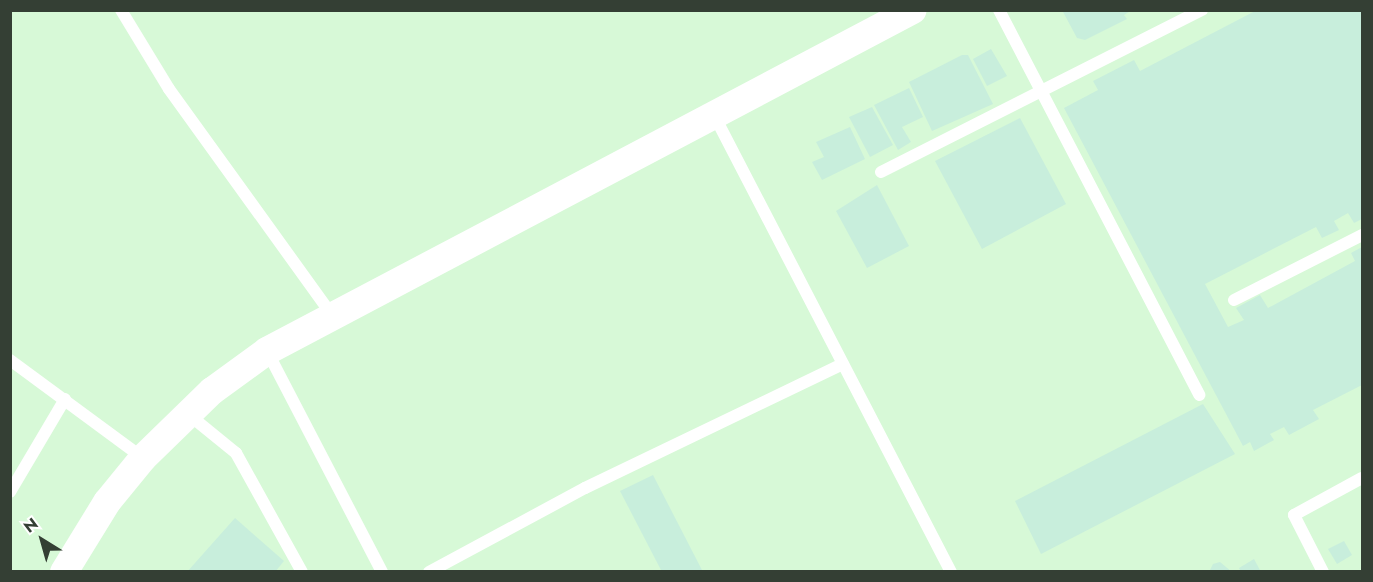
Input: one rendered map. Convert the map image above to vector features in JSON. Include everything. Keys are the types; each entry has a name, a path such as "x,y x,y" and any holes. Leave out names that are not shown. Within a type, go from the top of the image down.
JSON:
{"street":[{"path":"64,572 107,502 143,458 187,413 267,351 331,315 913,10"}],"lane":[{"path":"121,10 169,89 331,315"},
{"path":"999,10 1199,395"},
{"path":"881,172 1202,10"},
{"path":"713,114 951,572"},
{"path":"1234,300 1362,235"},
{"path":"267,351 382,572"},
{"path":"10,360 143,458"},
{"path":"429,572 585,488 843,364"},
{"path":"10,492 65,399"},
{"path":"187,413 236,453 302,572"},
{"path":"1323,572 1294,515 1362,478"}],"shaded area":[{"path":"11,11 1362,11 1362,571 11,571"}],"building":[{"path":"1062,10 1132,10 1124,15 1127,19 1085,40 1077,38"},
{"path":"1257,10 1362,10 1362,219 1354,223 1348,213 1334,221 1339,230 1322,238 1316,227 1205,284 1228,327 1244,320 1236,308 1260,295 1268,308 1355,261 1351,253 1362,247 1362,385 1313,410 1319,419 1289,435 1284,427 1270,434 1274,440 1254,451 1250,442 1243,446 1064,108 1098,90 1093,81 1134,60 1140,71"},
{"path":"991,49 1007,76 987,86 973,59"},
{"path":"962,55 968,55 993,104 932,131 909,82"},
{"path":"909,88 923,117 902,127 911,142 898,150 874,105"},
{"path":"872,107 893,145 870,157 849,117"},
{"path":"1020,118 1066,204 982,249 935,161"},
{"path":"850,127 865,159 822,180 812,162 824,157 816,142"},
{"path":"877,185 909,246 867,268 836,211"},
{"path":"1203,404 1235,454 1041,554 1015,501"},
{"path":"653,475 703,572 662,572 620,491"},
{"path":"235,518 284,561 275,572 187,572"},
{"path":"1344,541 1352,555 1337,564 1328,549"},
{"path":"1254,559 1261,572 1241,572 1239,568"},
{"path":"1220,562 1232,572 1209,572 1213,564"}]}
